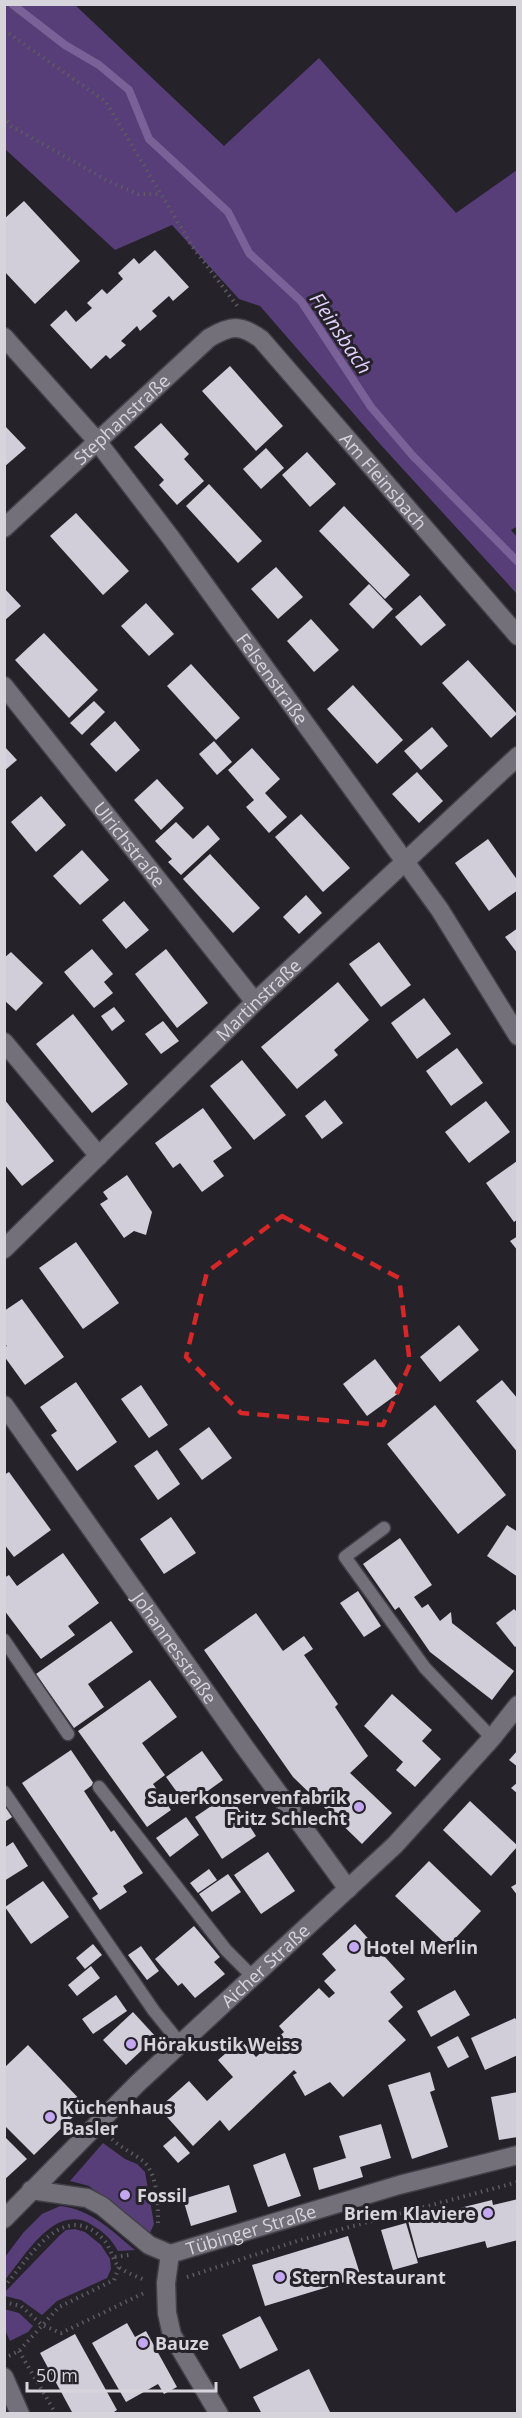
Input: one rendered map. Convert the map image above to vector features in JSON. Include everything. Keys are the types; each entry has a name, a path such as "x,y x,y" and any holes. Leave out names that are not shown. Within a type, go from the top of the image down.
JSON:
{"street":[{"name":"Stephanstraße","path":"4,528 209,338 245,321"},
{"name":"Am Fleinsbach","path":"245,321 518,636"},
{"name":"Felsenstraße","path":"4,337 98,441 171,538 405,860 470,956 518,1036"},
{"name":"Ulrichstraße","path":"4,686 255,1002"},
{"name":"Martinstraße","path":"4,1249 255,1002 518,756"},
{"path":"4,1042 99,1156"},
{"name":"Johannesstraße","path":"4,1405 286,1806 348,1889"},
{"name":"Aicher Straße","path":"4,2219 95,2124 395,1845 492,1738 518,1705"},
{"name":"Tübinger Straße","path":"31,2190 87,2198 102,2206 149,2245 170,2254 399,2185 518,2155"},
{"path":"170,2254 166,2283 167,2313 172,2335 219,2414"},
{"path":"4,2377 20,2414"}],"lane":[{"path":"384,1528 345,1557 425,1668 492,1738"},
{"path":"4,1640 68,1734"},
{"path":"99,1787 226,1950 252,1976"},
{"path":"4,1792 154,2011 180,2043"}],"path":[{"path":"4,30 106,102 202,262 245,321"},
{"path":"4,116 11,126 108,181 138,194 161,194"},
{"path":"95,2124 122,2149 143,2161 150,2172 158,2206 158,2226 149,2245"},
{"path":"166,2283 308,2238 518,2182"},
{"path":"4,2287 53,2232 65,2226 80,2224 93,2230 105,2241 119,2267 146,2280"},
{"path":"4,2359 19,2351 58,2307 114,2280 119,2267"},
{"path":"4,2302 21,2306 42,2325 61,2333 145,2293"},
{"path":"19,2351 56,2414"}],"highlighted area":[{"path":"282,1216 399,1278 410,1364 383,1425 241,1413 186,1357 207,1272"}],"shaded area":[{"path":"74,4 224,146 319,58 456,213 517,170 518,526 511,530 517,537 517,594 380,444 260,306 239,299 172,225 115,250 5,149 5,5"},
{"path":"103,2143 125,2159 137,2164 145,2172 154,2224 149,2235 89,2186 70,2181"},
{"path":"60,2206 82,2211 91,2216 135,2250 118,2251 107,2236 92,2225 78,2220 66,2220 42,2234 5,2280 5,2257 23,2233 42,2214"},
{"path":"75,2229 85,2232 101,2245 110,2259 111,2269 107,2278 57,2301 42,2315 21,2300 5,2296 5,2292 59,2236 66,2230"},
{"path":"4,2309 19,2313 33,2326 28,2332 10,2341 5,2330"}],"building":[{"path":"24,201 80,261 35,304 4,271 4,219"},
{"path":"155,250 189,287 173,301 169,296 152,311 157,316 140,331 137,326 121,341 126,345 110,359 106,355 91,369 50,325 66,310 76,322 92,308 87,303 102,289 107,294 123,279 118,273 134,258 139,264"},
{"path":"230,366 283,426 256,451 202,391"},
{"path":"161,423 189,454 184,459 204,481 177,505 159,485 164,480 134,447"},
{"path":"4,425 26,448 4,467"},
{"path":"266,448 284,468 261,489 243,469"},
{"path":"307,452 336,484 310,507 282,475"},
{"path":"209,484 262,541 238,563 186,506"},
{"path":"344,506 410,575 385,599 319,531"},
{"path":"76,513 129,571 103,595 50,536"},
{"path":"276,567 303,597 278,619 251,589"},
{"path":"369,584 393,609 373,629 349,604"},
{"path":"4,588 21,606 4,621"},
{"path":"420,595 446,625 421,646 395,617"},
{"path":"146,603 174,634 149,656 121,626"},
{"path":"311,619 339,650 314,672 287,641"},
{"path":"44,633 98,690 69,718 15,660"},
{"path":"468,660 517,714 491,738 442,683"},
{"path":"191,664 240,718 216,740 167,686"},
{"path":"353,685 403,740 377,764 327,709"},
{"path":"94,701 105,712 82,735 70,723"},
{"path":"115,721 140,750 116,772 90,744"},
{"path":"432,727 448,746 421,770 404,751"},
{"path":"214,741 232,762 217,775 199,754"},
{"path":"4,746 17,760 4,771"},
{"path":"252,748 280,779 265,793 287,817 269,833 246,807 254,800 228,770"},
{"path":"417,772 443,801 419,823 392,794"},
{"path":"157,779 184,808 161,830 134,800"},
{"path":"41,796 66,825 36,852 11,822"},
{"path":"301,814 350,868 323,892 275,837"},
{"path":"176,822 193,839 208,825 220,839 181,875 168,862 172,859 155,841"},
{"path":"488,839 518,881 518,890 489,911 455,863"},
{"path":"82,850 109,880 80,905 53,876"},
{"path":"210,854 260,908 233,933 183,879"},
{"path":"306,895 322,913 299,934 283,917"},
{"path":"124,901 149,930 126,949 102,920"},
{"path":"518,928 518,954 505,937"},
{"path":"379,942 411,985 381,1007 349,964"},
{"path":"92,949 113,974 104,982 113,993 94,1008 64,972"},
{"path":"166,949 208,1003 177,1028 135,974"},
{"path":"11,952 43,983 16,1011 4,1000 4,958"},
{"path":"338,982 369,1020 334,1050 338,1055 297,1089 261,1047"},
{"path":"424,998 451,1034 417,1059 391,1023"},
{"path":"114,1007 125,1021 112,1031 101,1016"},
{"path":"73,1014 128,1084 92,1113 36,1044"},
{"path":"163,1021 179,1041 161,1054 145,1034"},
{"path":"457,1048 483,1083 451,1106 426,1071"},
{"path":"242,1060 286,1115 254,1140 210,1086"},
{"path":"4,1099 54,1161 22,1186 4,1164"},
{"path":"325,1100 343,1123 322,1139 305,1116"},
{"path":"486,1101 510,1132 469,1163 445,1132"},
{"path":"203,1108 232,1148 213,1161 224,1176 202,1192 180,1163 173,1168 155,1143"},
{"path":"517,1161 518,1219 514,1222 486,1183"},
{"path":"127,1175 152,1212 146,1235 134,1231 124,1238 100,1204 108,1199 103,1192"},
{"path":"518,1236 518,1251 510,1241"},
{"path":"76,1242 119,1303 83,1329 39,1268"},
{"path":"22,1299 64,1357 25,1385 4,1356 4,1347 7,1346 4,1343 4,1311"},
{"path":"459,1325 479,1350 440,1382 420,1357"},
{"path":"375,1359 400,1392 367,1416 343,1384"},
{"path":"502,1380 518,1399 518,1453 476,1401"},
{"path":"76,1382 117,1442 77,1471 51,1435 57,1431 40,1407"},
{"path":"141,1385 168,1425 149,1438 121,1399"},
{"path":"435,1405 506,1495 458,1534 387,1444"},
{"path":"209,1427 232,1458 202,1480 179,1449"},
{"path":"157,1450 180,1484 158,1500 134,1466"},
{"path":"9,1472 51,1530 14,1557 4,1544 4,1475"},
{"path":"171,1517 196,1553 164,1574 140,1539"},
{"path":"507,1525 518,1532 518,1577 487,1556"},
{"path":"400,1538 432,1585 414,1597 422,1608 428,1604 440,1621 451,1612 452,1623 514,1671 492,1700 430,1652 399,1607 395,1610 363,1564"},
{"path":"63,1553 99,1603 68,1626 75,1635 41,1659 4,1610 4,1578 9,1575 17,1586"},
{"path":"358,1591 381,1626 364,1637 340,1603"},
{"path":"514,1609 518,1613 518,1645 515,1647 496,1623"},
{"path":"256,1613 283,1651 304,1636 313,1649 304,1655 338,1704 335,1707 368,1756 350,1773 392,1813 362,1844 293,1777 204,1650"},
{"path":"111,1621 133,1652 88,1684 104,1707 74,1728 36,1674"},
{"path":"150,1680 177,1717 142,1743 165,1775 153,1784 171,1810 147,1827 78,1731"},
{"path":"392,1694 432,1730 422,1741 441,1759 415,1787 396,1770 403,1762 364,1726"},
{"path":"71,1750 94,1784 84,1791 111,1832 114,1830 143,1873 123,1886 127,1892 100,1910 92,1898 98,1894 22,1783"},
{"path":"518,1750 518,1767 509,1760"},
{"path":"202,1751 223,1780 187,1806 166,1777"},
{"path":"518,1782 518,1794 511,1788"},
{"path":"4,1794 17,1814 6,1821 4,1819"},
{"path":"229,1794 256,1836 222,1859 195,1817"},
{"path":"470,1801 518,1846 491,1876 443,1830"},
{"path":"186,1817 199,1835 170,1857 156,1838"},
{"path":"13,1842 28,1866 4,1881 4,1848"},
{"path":"268,1852 295,1891 261,1914 234,1875"},
{"path":"429,1861 481,1911 448,1946 395,1896"},
{"path":"209,1869 217,1880 198,1893 190,1883"},
{"path":"228,1874 241,1892 212,1912 199,1894"},
{"path":"43,1881 69,1917 31,1944 5,1907"},
{"path":"518,1883 518,1896 511,1887"},
{"path":"355,1924 405,1979 390,1992 403,2007 388,2021 406,2040 343,2097 330,2082 305,2096 293,2075 297,2073 294,2070 229,2131 220,2120 193,2146 159,2108 189,2081 207,2101 233,2077 218,2060 241,2040 256,2057 284,2032 279,2026 319,1988 329,1998 335,1993 324,1981 336,1970 322,1954"},
{"path":"194,1926 220,1957 214,1962 225,1974 195,1998 182,1983 178,1986 155,1959"},
{"path":"93,1944 102,1955 85,1969 76,1958"},
{"path":"141,1946 159,1971 147,1980 128,1955"},
{"path":"91,1966 100,1978 77,1996 68,1985"},
{"path":"455,1990 470,2015 431,2037 417,2011"},
{"path":"116,1995 127,2011 93,2034 82,2019"},
{"path":"133,2012 156,2037 126,2065 103,2040"},
{"path":"515,2018 518,2023 518,2055 485,2070 471,2038"},
{"path":"458,2036 469,2057 448,2068 437,2047"},
{"path":"28,2045 85,2105 34,2155 4,2125 4,2068"},
{"path":"430,2072 435,2090 430,2092 448,2147 412,2159 388,2085"},
{"path":"518,2092 518,2137 499,2140 491,2097"},
{"path":"381,2124 391,2158 360,2167 363,2177 319,2190 313,2168 346,2158 339,2136"},
{"path":"4,2136 27,2159 4,2180"},
{"path":"175,2136 190,2153 178,2163 163,2146"},
{"path":"285,2153 301,2196 268,2207 253,2165"},
{"path":"229,2185 237,2212 191,2226 183,2199"},
{"path":"518,2199 518,2240 487,2248 485,2241 418,2258 408,2221 492,2200 493,2205"},
{"path":"406,2223 418,2263 393,2270 381,2230"},
{"path":"348,2236 361,2277 265,2306 252,2265"},
{"path":"260,2316 278,2350 240,2369 222,2335"},
{"path":"127,2323 135,2337 146,2331 177,2387 164,2394 158,2384 126,2402 92,2343"},
{"path":"75,2334 117,2410 111,2414 73,2414 40,2353"},
{"path":"309,2369 331,2414 262,2414 253,2397"}],"waterway":[{"name":"Fleinsbach","path":"12,4 65,45 99,65 129,90 149,139 228,212 249,253 301,301 371,407 413,456 518,562"}],"place":[{"name":"Sauerkonservenfabrik Fritz Schlecht","path":"359,1807"},
{"name":"Hotel Merlin","path":"354,1947"},
{"name":"Hörakustik Weiss","path":"131,2044"},
{"name":"Küchenhaus Basler","path":"50,2117"},
{"name":"Fossil","path":"125,2195"},
{"name":"Briem Klaviere","path":"488,2213"},
{"name":"Stern Restaurant","path":"280,2277"},
{"name":"Bauze","path":"143,2343"}]}
